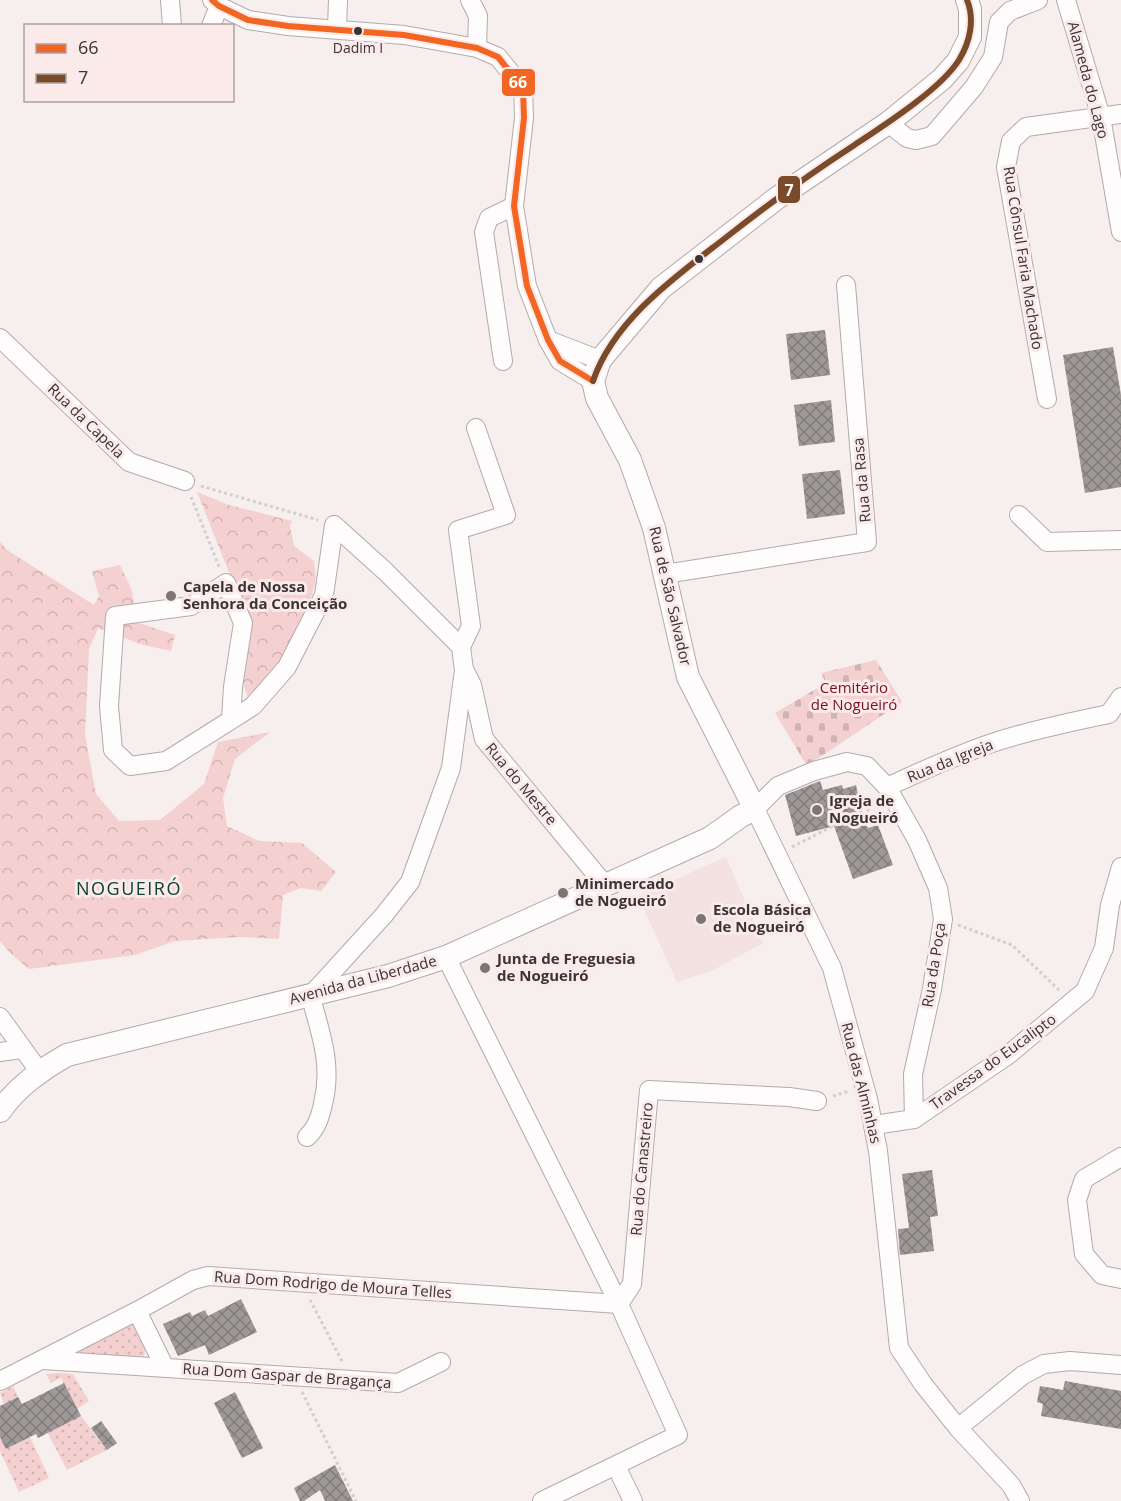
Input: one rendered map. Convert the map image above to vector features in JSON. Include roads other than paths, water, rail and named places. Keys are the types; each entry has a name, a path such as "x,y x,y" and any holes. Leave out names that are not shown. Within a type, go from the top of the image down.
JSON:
{"street":[{"path":"170,0 172,24"},
{"path":"337,28 338,0"},
{"path":"470,0 478,16 477,48"},
{"path":"212,24 215,3 248,20 288,26 404,35 477,48 498,57 523,88 524,118 514,206 527,286 548,340 560,360 596,370 661,288 777,198 888,123 942,79 958,61 970,37 970,9 966,0"},
{"path":"888,123 907,138 916,140 932,136 974,87 993,57 999,22 1010,11 1038,0"},
{"name":"Alameda do Lago","path":"1066,0 1101,117 1121,232"},
{"name":"Rua Cônsul Faria Machado","path":"1047,399 1006,167 1011,141 1026,127 1121,114"},
{"path":"503,361 484,232 489,218 514,206"},
{"name":"Rua da Rasa","path":"665,574 867,542 846,285"},
{"name":"Rua da Capela","path":"0,338 129,462 185,481"},
{"name":"Rua de São Salvador","path":"596,370 597,398 630,460 654,528 688,676 755,809"},
{"path":"307,1137 317,1125 321,1115 328,1073 326,1051 311,994 384,915 410,882 450,768 464,670 461,646 471,626 458,530 506,515 476,428"},
{"path":"1019,515 1047,542 1121,540"},
{"path":"231,719 233,687 243,623 226,584 191,606 115,616 109,706 113,750 130,766 166,761 253,706 287,667 324,595 334,525 386,572 461,646"},
{"name":"Rua do Mestre","path":"464,670 472,685 484,739 605,885"},
{"name":"Rua da Igreja","path":"755,809 778,786 814,771 847,762 867,766 887,787 940,762 994,742 1108,714 1121,697"},
{"name":"Rua da Poça","path":"887,787 917,840 938,888 943,919 932,989 914,1074 914,1119"},
{"name":"Rua das Alminhas","path":"755,809 832,968 864,1086 874,1125 899,1348 923,1384 958,1428 1011,1485 1020,1501"},
{"name":"Avenida da Liberdade","path":"0,1111 8,1099 39,1071 67,1055 388,976 446,957 710,838 755,809"},
{"name":"Travessa do Eucalipto","path":"874,1125 914,1119 1008,1055 1085,991 1104,948 1110,905 1121,867"},
{"path":"446,957 620,1304 678,1435 542,1501"},
{"path":"0,1017 39,1071"},
{"path":"0,1052 21,1049"},
{"name":"Rua do Canastreiro","path":"620,1304 632,1284 649,1090 789,1097 817,1101"},
{"path":"1121,1157 1084,1179 1077,1200 1084,1254 1102,1275 1121,1279"},
{"name":"Rua Dom Rodrigo de Moura Telles","path":"0,1380 193,1280 208,1276 620,1304"},
{"name":"Rua Dom Gaspar de Bragança","path":"137,1311 165,1368"},
{"name":"Rua Dom Gaspar de Bragança","path":"41,1360 398,1383 441,1362"},
{"path":"958,1428 1023,1375 1044,1364 1070,1361 1121,1365"},
{"path":"616,1466 633,1501"}],"place":[{"name":"Dadim I","path":"358,31"},
{"name":"Capela de Nossa Senhora da Conceição","path":"171,596"},
{"name":"Igreja de Nogueiró","path":"817,810"},
{"name":"Minimercado de Nogueiró","path":"563,893"},
{"name":"Escola Básica de Nogueiró","path":"701,919"},
{"name":"Junta de Freguesia de Nogueiró","path":"485,968"}],"district":[{"name":"NOGUEIRÓ","path":"129,889"}],"park label":[{"name":"Cemitério de Nogueiró","path":"854,696"}]}
